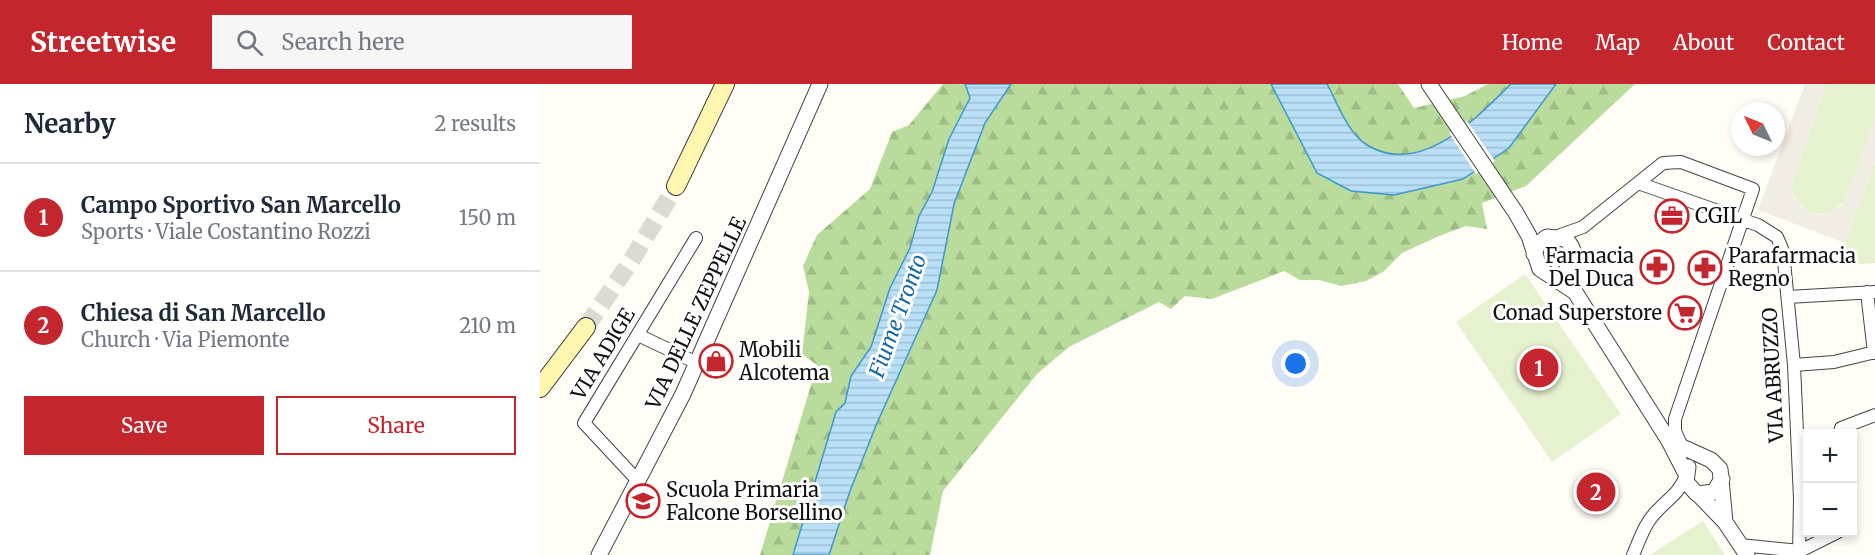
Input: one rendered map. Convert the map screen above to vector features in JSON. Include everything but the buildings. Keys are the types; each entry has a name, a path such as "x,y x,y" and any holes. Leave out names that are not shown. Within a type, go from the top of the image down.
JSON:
{"main road":[{"path":"676,186 725,84"},
{"path":"540,388 586,327"}],"street":[{"name":"VIA DELLE ZEPPELLE","path":"599,555 697,363 820,84"},
{"path":"1429,84 1516,213 1529,236 1540,269 1575,292 1676,444 1716,464 1722,479 1725,522"},
{"path":"1534,254 1541,241 1583,227 1662,163 1681,162 1753,189 1676,419 1676,444 1685,476 1696,493 1725,522 1743,550 1800,553 1829,537"},
{"path":"1638,183 1743,219"},
{"path":"1516,213 1568,241 1573,249 1574,258 1570,267 1561,274 1550,275"},
{"name":"VIA ABRUZZO","path":"1743,219 1777,237 1783,251 1794,365 1800,553"},
{"path":"1573,249 1583,227"},
{"name":"VIA ADIGE","path":"638,481 584,423 696,238"},
{"path":"1570,267 1575,292"},
{"path":"1788,297 1871,292 1874,353 1834,362 1794,365"},
{"path":"638,335 697,363"},
{"path":"1841,429 1875,415"},
{"path":"1633,555 1647,522 1658,509 1677,494 1694,462 1703,458"},
{"path":"1677,494 1714,492 1722,479"}],"green space":[{"path":"943,84 965,84 970,98 949,139 932,192 919,216 910,248 890,288 871,347 851,376 845,403 836,412 793,555 760,555 817,365 802,354 809,292 803,266 817,235 870,189 892,132 909,125"},
{"path":"1011,84 1271,84 1317,173 1394,195 1463,179 1509,148 1556,84 1635,84 1526,186 1482,203 1487,229 1466,226 1439,236 1402,253 1383,272 1366,281 1341,286 1319,280 1300,280 1284,271 1212,299 1185,296 1171,309 1159,302 1069,347 1037,374 943,491 930,555 829,555 850,491 877,423 937,290 954,204 985,123"},
{"path":"1327,84 1398,84 1414,108 1465,96 1488,84 1511,84 1481,113 1446,140 1427,150 1407,155 1387,154 1367,145 1360,139 1348,125"},
{"path":"1826,84 1875,84 1875,120 1848,196 1841,205 1833,210 1816,214 1801,206 1791,187"},
{"path":"1875,163 1875,263 1836,266"},
{"path":"1525,274 1621,414 1552,462 1456,322"},
{"path":"1703,521 1725,555 1650,555"}],"shaded area":[{"path":"1805,84 1826,84 1791,187 1794,198 1801,207 1811,213 1822,215 1842,206 1875,120 1875,163 1845,243 1758,210 1778,156 1785,156 1785,138"}],"water":[{"name":"Fiume Tronto","path":"965,84 1011,84 985,123 954,204 937,290 877,423 850,491 829,555 793,555 836,412 845,403 851,376 871,347 890,288 910,248 919,216 932,192 949,139 970,98"},
{"path":"1271,84 1327,84 1348,125 1360,139 1367,145 1387,153 1407,154 1427,149 1446,140 1481,113 1511,84 1556,84 1509,148 1463,179 1394,195 1351,191 1317,173"}],"pier":[{"path":"1467,121 1495,161 1476,174 1449,133"}],"tunnel":[{"path":"586,327 633,258 676,186"}],"place":[{"name":"CGIL","path":"1672,216"},
{"name":"Farmacia Del Duca","path":"1657,267"},
{"name":"Parafarmacia Regno","path":"1705,268"},
{"name":"Conad Superstore","path":"1685,313"},
{"name":"Mobili Alcotema","path":"716,361"},
{"name":"Campo Sportivo San Marcello","path":"1539,368"},
{"name":"Chiesa di San Marcello","path":"1596,492"},
{"name":"Scuola Primaria Falcone Borsellino","path":"643,501"}]}
